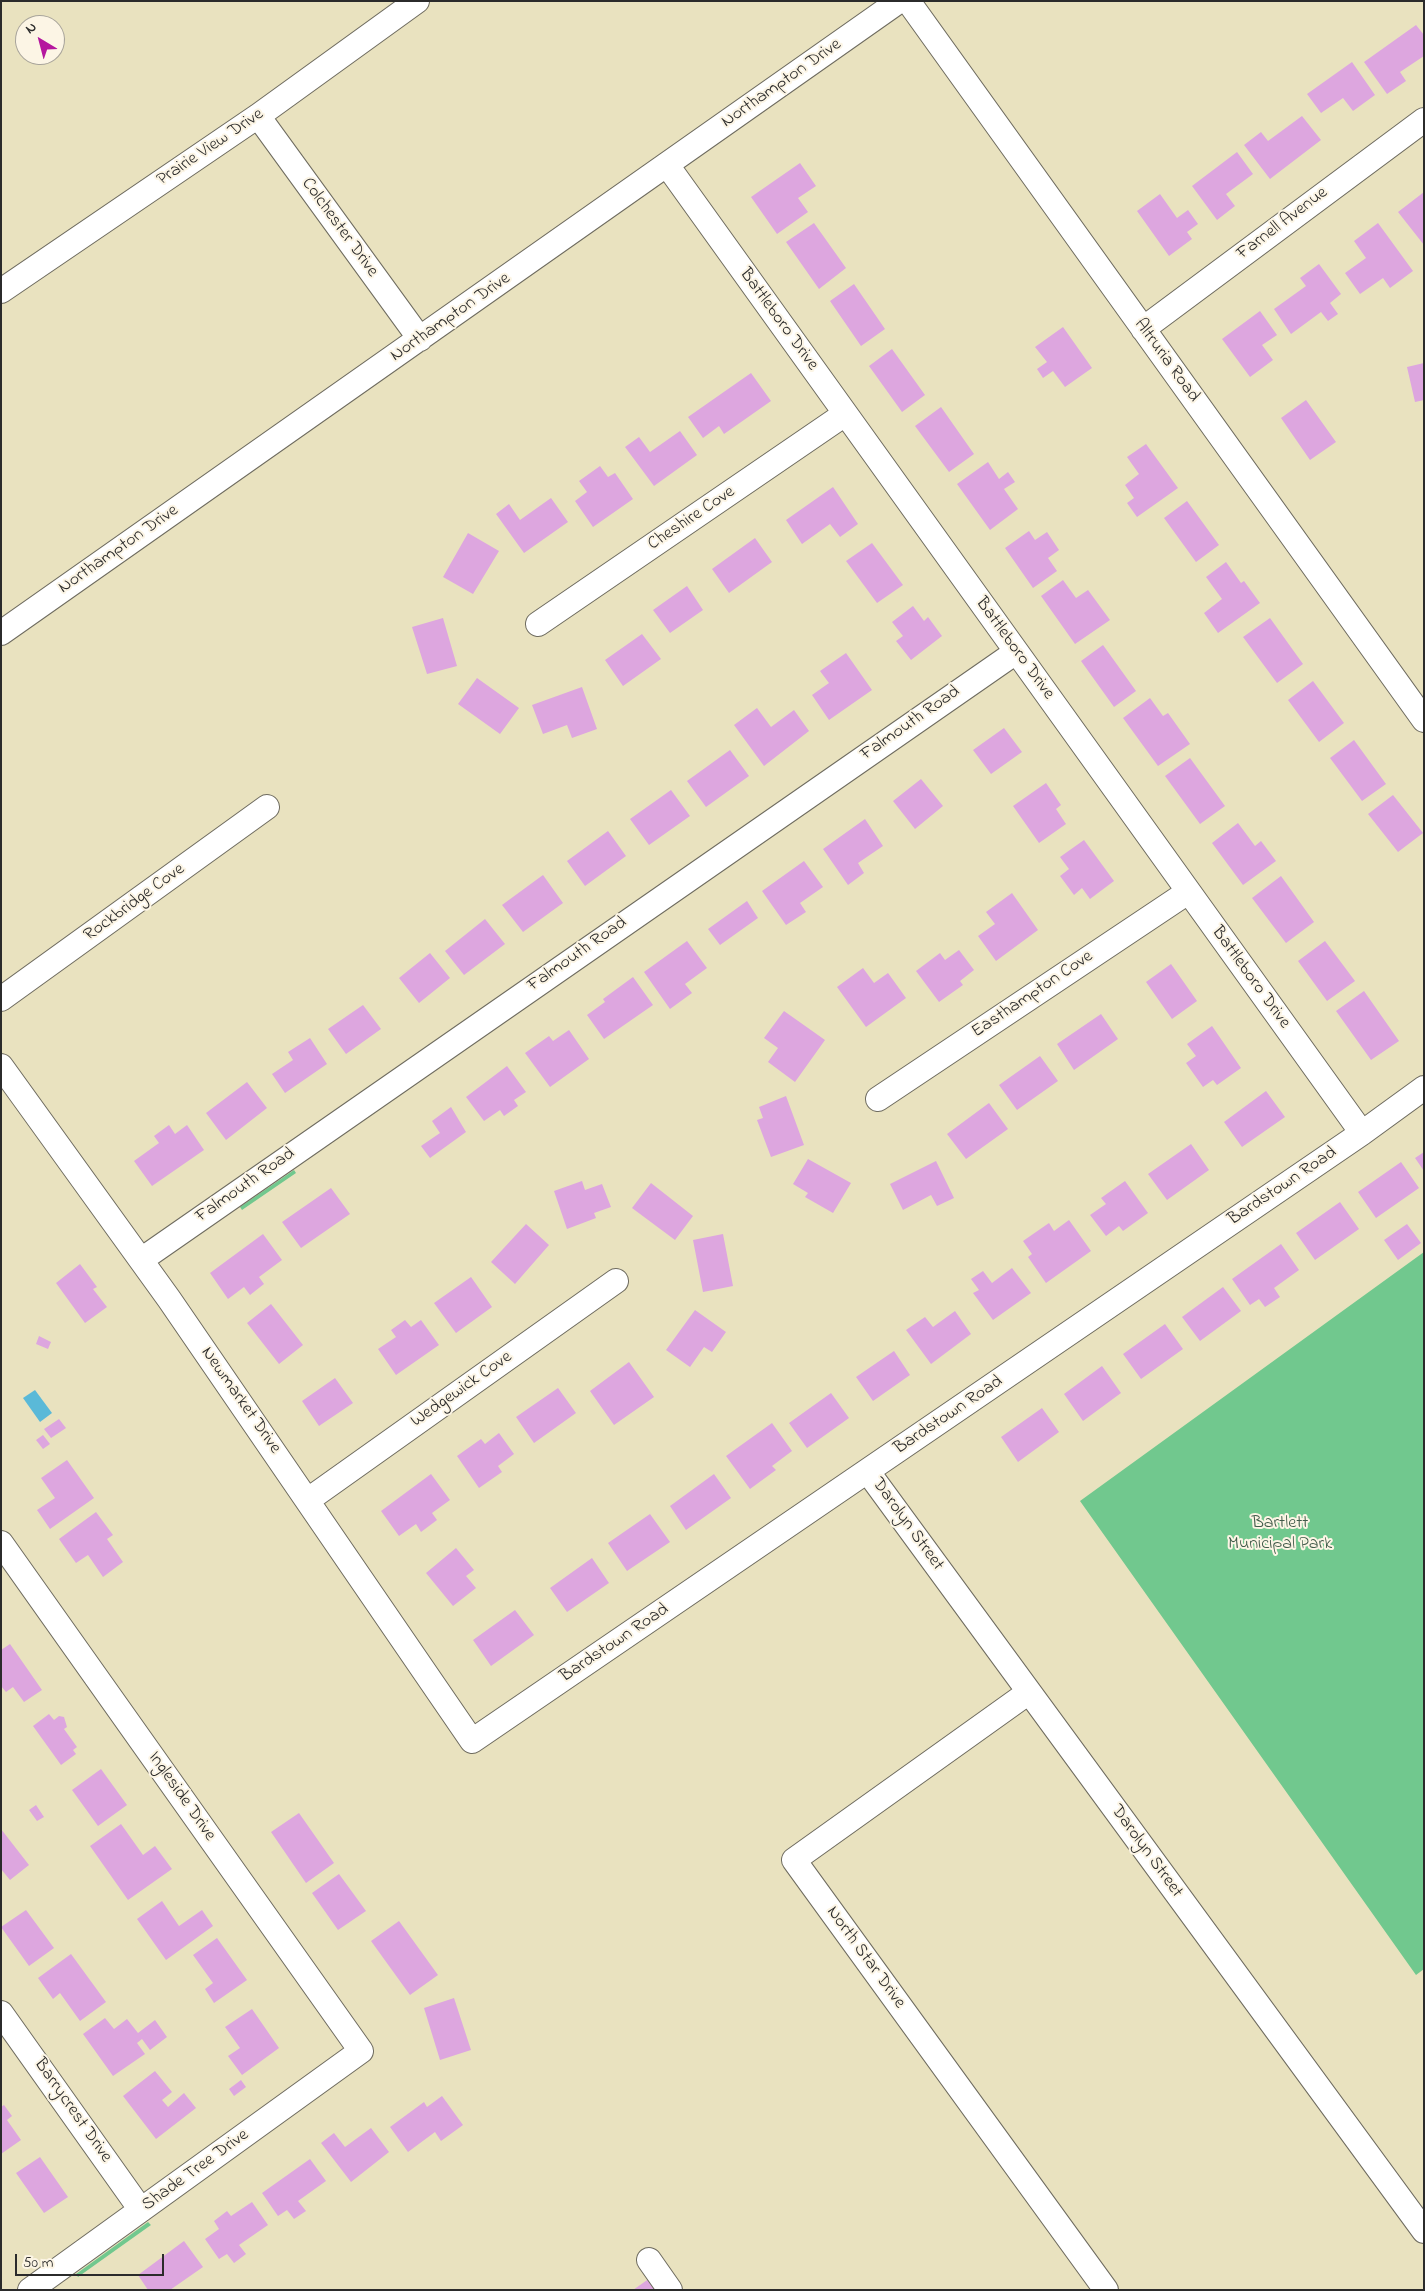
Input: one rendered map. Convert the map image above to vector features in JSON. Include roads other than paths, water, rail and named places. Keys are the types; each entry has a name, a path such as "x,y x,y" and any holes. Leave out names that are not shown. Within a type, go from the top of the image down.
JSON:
{"street":[{"name":"Prairie View Drive","path":"1,291 258,116 417,1"},
{"name":"Northampton Drive","path":"1,633 899,1"},
{"name":"Altruria Road","path":"908,1 1424,720"},
{"name":"Colchester Drive","path":"258,116 420,339"},
{"name":"Farnell Avenue","path":"1143,329 1424,120"},
{"name":"Battleboro Drive","path":"667,165 1362,1134"},
{"name":"Cheshire Cove","path":"538,624 845,414"},
{"name":"Falmouth Road","path":"142,1260 1016,652"},
{"name":"Rockbridge Cove","path":"1,999 267,807"},
{"name":"Easthampton Cove","path":"878,1099 1188,892"},
{"name":"Newmarket Drive","path":"1,1066 142,1260 472,1740"},
{"name":"Bardstown Road","path":"472,1740 1362,1134 1424,1088"},
{"name":"Wedgewick Cove","path":"308,1500 616,1281"},
{"name":"Darolyn Street","path":"868,1472 1424,2231"},
{"name":"Ingleside Drive","path":"1,1543 360,2051"},
{"name":"North Star Drive","path":"1029,1692 794,1860 1106,2290"},
{"name":"Barrycrest Drive","path":"1,2013 141,2210"},
{"name":"Shade Tree Drive","path":"30,2290 360,2051"},
{"path":"649,2260 670,2290"}],"water":[{"path":"35,1390 52,1413 40,1422 23,1398"}],"park label":[{"name":"Bartlett Municipal Park","path":"1280,1534"}]}
